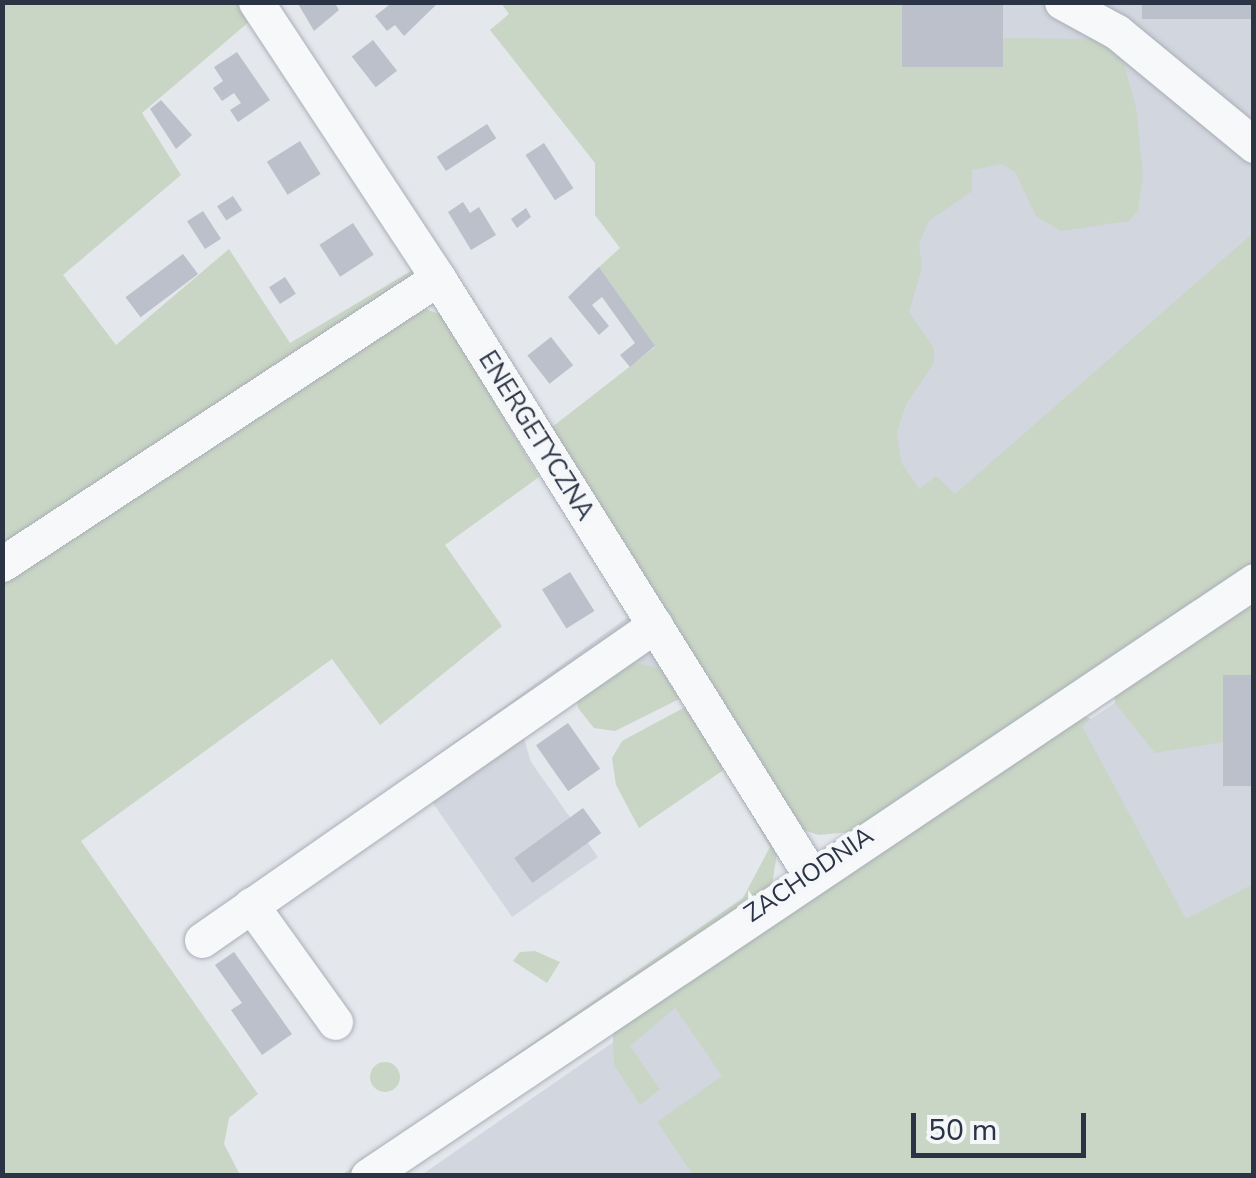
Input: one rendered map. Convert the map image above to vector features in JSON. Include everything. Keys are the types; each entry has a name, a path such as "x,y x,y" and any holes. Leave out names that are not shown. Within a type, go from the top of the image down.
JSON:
{"street":[{"name":"ENERGETYCZNA","path":"256,2 438,278 810,874"},
{"path":"1062,2 1117,32 1254,145"},
{"path":"2,564 438,278"},
{"name":"ZACHODNIA","path":"368,1176 810,874 1254,581"},
{"path":"202,940 654,625"},
{"path":"251,905 336,1022"}],"shaded area":[{"path":"887,3 1253,3 1253,238 885,558"},
{"path":"628,617 667,678 620,668 522,732 531,762 598,857 512,917 412,773"},
{"path":"1185,655 1253,656 1253,894 1021,1015 903,847"},
{"path":"671,1002 792,1175 420,1176"}],"green space":[{"path":"902,2 902,67 1002,38 1093,39 1121,54 1136,107 1143,176 1138,211 1129,221 1061,231 1036,216 1015,172 1002,164 972,170 972,191 929,221 919,244 922,268 909,312 934,348 934,363 906,404 897,432 901,462 919,489 936,476 955,494 1253,233 1253,565 851,832 818,835 801,829 572,473 552,427 655,347 599,267 620,248 595,215 595,163 490,30 509,14 501,3"},
{"path":"3,3 238,3 250,21 142,113 181,175 63,275 116,345 229,249 290,343 411,271 416,281 3,553"},
{"path":"423,308 444,316 539,477 445,545 502,626 380,725 332,659 81,841 258,1094 229,1118 224,1144 240,1175 3,1176 3,574"},
{"path":"1253,595 1253,675 1223,675 1223,742 1155,753 1115,703 1115,686"},
{"path":"632,662 659,668 681,698 615,731 594,728 578,708 575,689"},
{"path":"687,706 777,853 772,885 351,1175 340,1176 743,898 770,847 725,769 639,828 616,785 612,758 622,741"},
{"path":"1077,713 1091,719 1082,726 1186,919 1253,884 1253,1175 693,1175 657,1122 722,1076 675,1008 630,1046 660,1089 640,1105 614,1065 613,1036 620,1023"},
{"path":"535,951 560,962 547,983 513,961 520,952"},
{"path":"385,1062 395,1067 400,1077 395,1087 385,1092 375,1087 370,1077 375,1067"}],"building":[{"path":"297,2 334,2 339,10 314,31"},
{"path":"393,2 439,2 404,36 395,25 387,31 375,16"},
{"path":"902,2 1003,2 1003,67 902,67"},
{"path":"1142,2 1254,2 1254,19 1142,19"},
{"path":"373,40 397,71 376,87 352,57"},
{"path":"237,52 270,100 238,122 230,110 241,103 234,93 222,101 213,88 223,81 214,67"},
{"path":"161,100 192,135 176,149 150,109"},
{"path":"487,124 496,138 446,171 437,157"},
{"path":"300,141 321,174 288,195 267,162"},
{"path":"544,143 573,188 555,200 526,155"},
{"path":"233,196 242,210 226,221 217,206"},
{"path":"463,202 470,213 479,207 496,235 471,250 448,212"},
{"path":"526,208 531,217 517,228 511,219"},
{"path":"203,211 221,239 205,249 187,221"},
{"path":"353,223 374,255 340,277 319,245"},
{"path":"183,254 198,274 141,317 125,297"},
{"path":"599,267 655,346 630,367 620,355 635,343 602,297 592,305 609,326 599,335 568,297"},
{"path":"285,277 296,294 280,304 269,287"},
{"path":"551,337 573,365 550,384 527,355"},
{"path":"570,572 594,611 566,628 542,589"},
{"path":"1223,675 1254,675 1254,786 1223,786"},
{"path":"568,723 600,769 568,791 536,745"},
{"path":"583,808 601,833 532,883 514,858"},
{"path":"234,952 292,1034 262,1055 231,1010 242,1003 215,965"}]}
